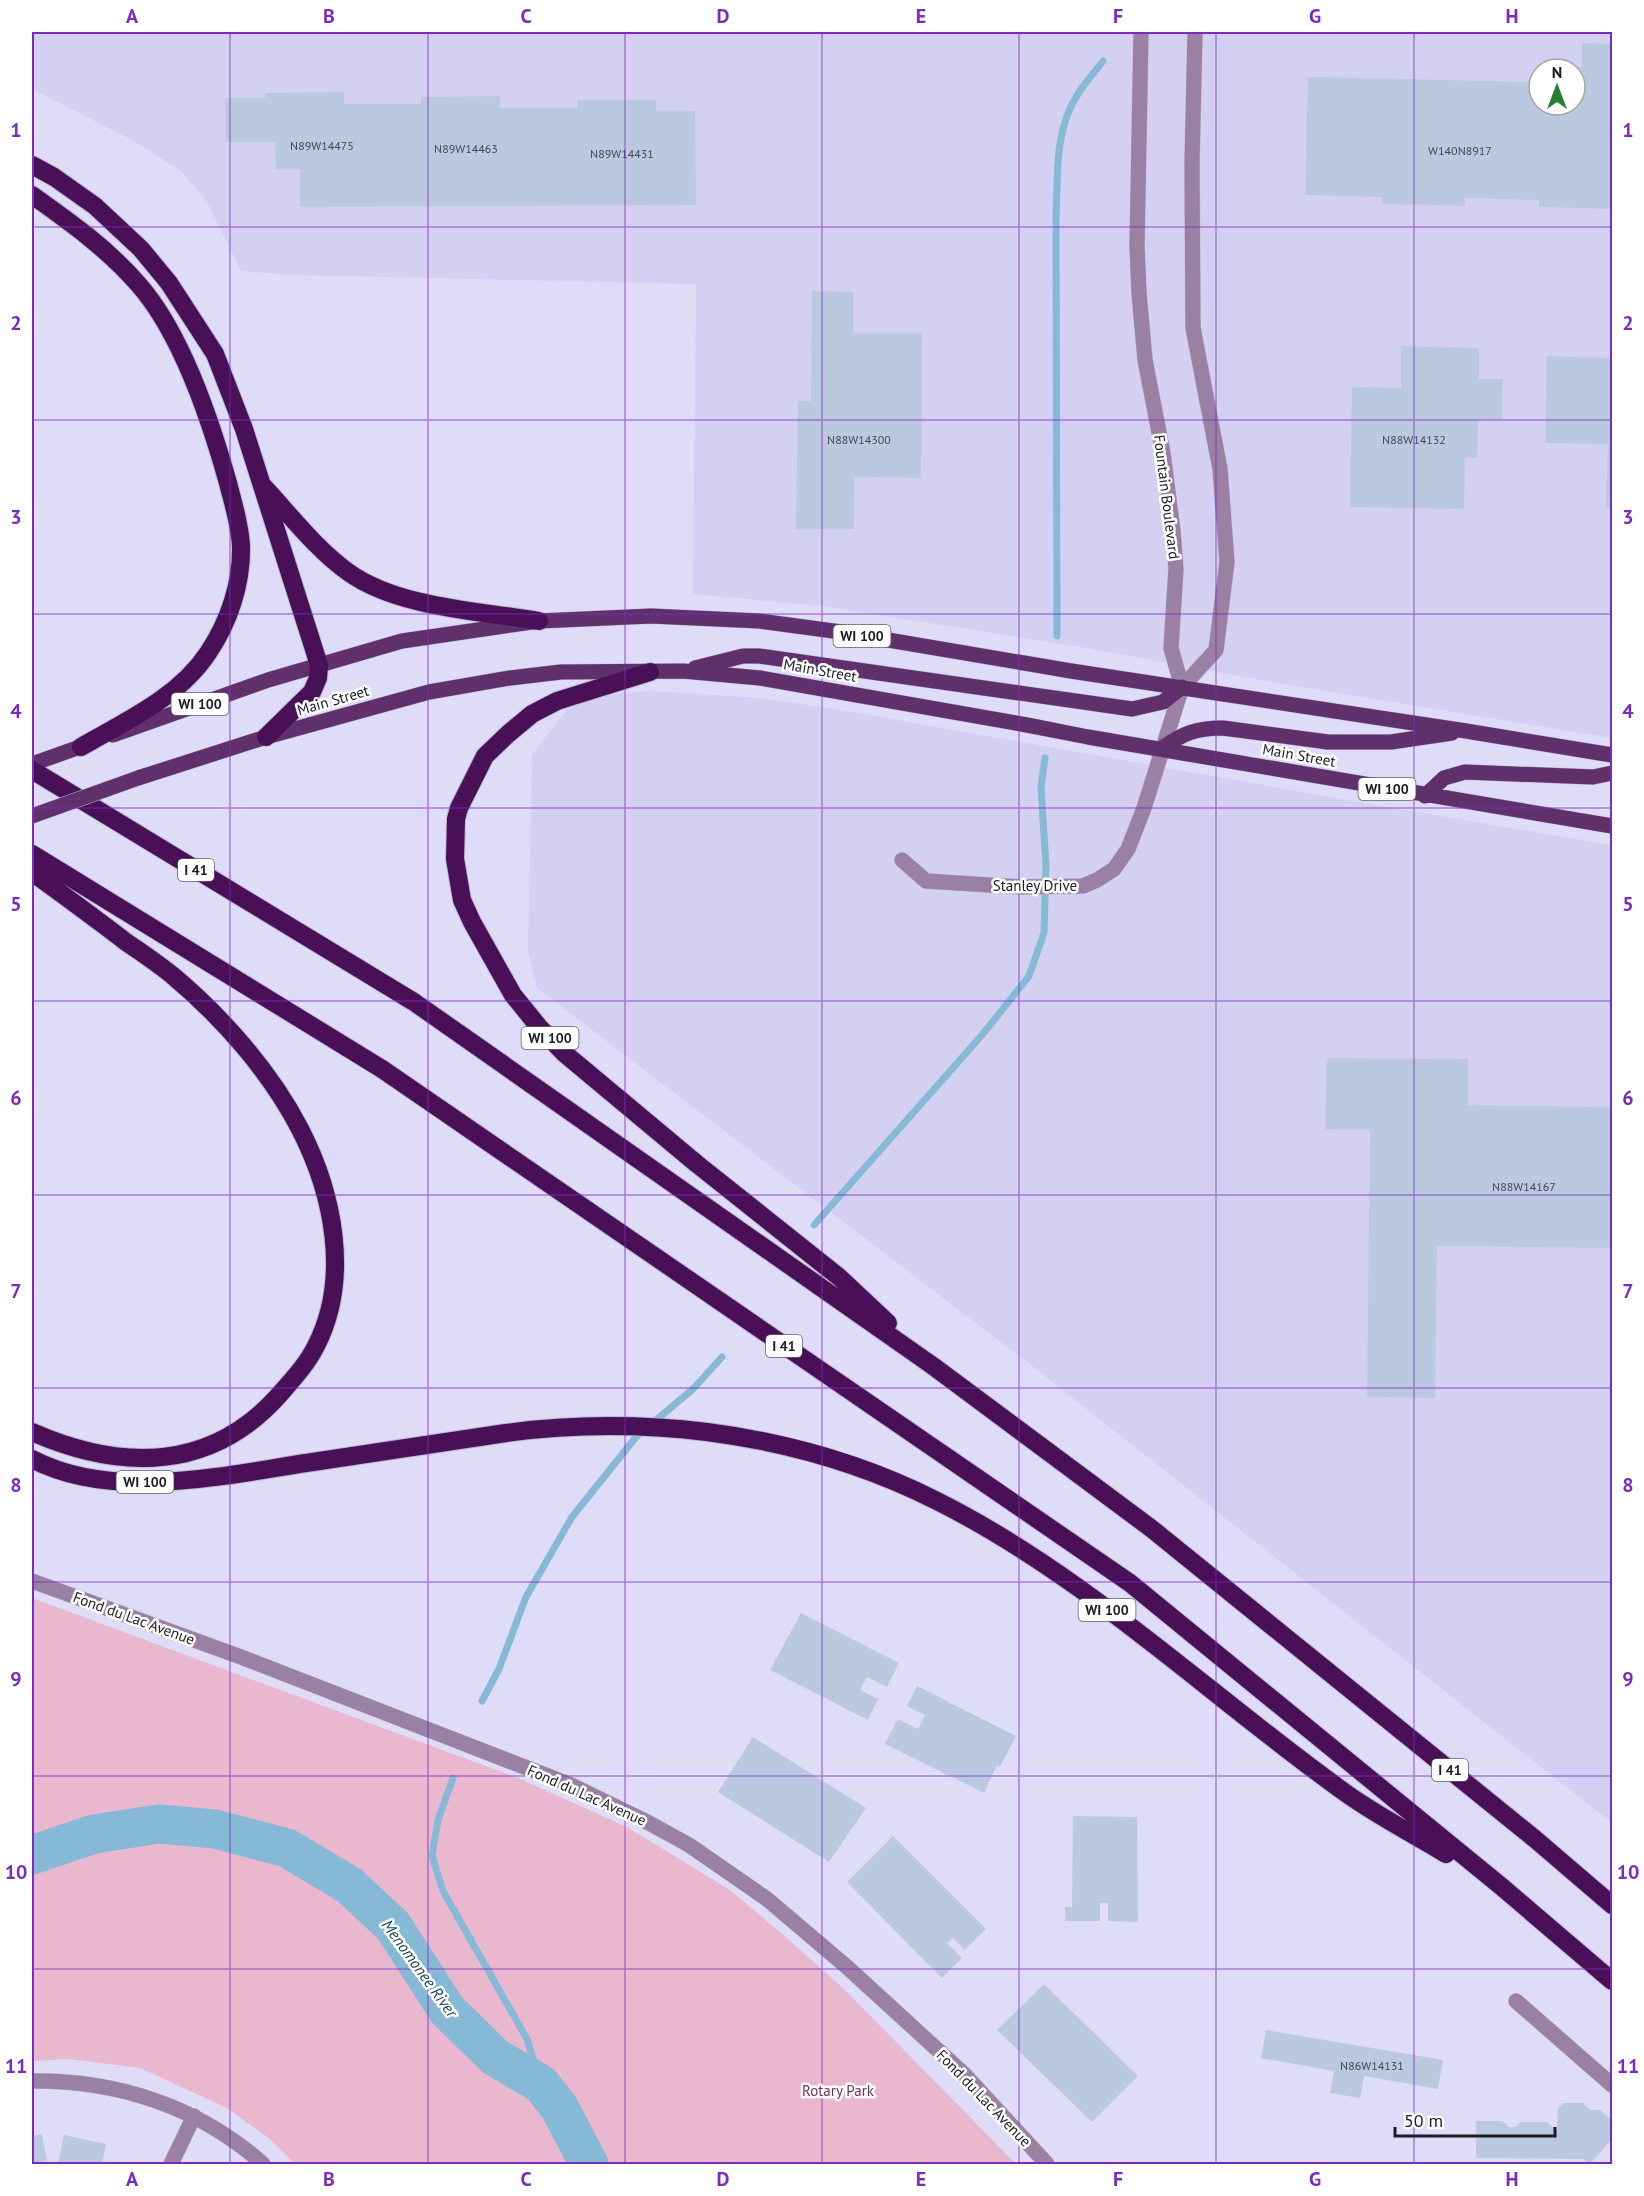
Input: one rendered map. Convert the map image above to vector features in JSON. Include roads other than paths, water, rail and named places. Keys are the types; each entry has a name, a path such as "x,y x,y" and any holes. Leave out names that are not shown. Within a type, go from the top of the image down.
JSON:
{"highway":[{"path":"32,165 54,177 95,206 141,249 169,282 215,354 237,409 320,664 318,678 312,692 266,738"},
{"path":"32,195 94,239 140,286 168,328 185,360 219,451 237,515 241,544 234,596 218,637 207,656 181,684 157,703 81,747"},
{"path":"259,480 320,549 363,582 409,600 539,621"},
{"name":"WI 100","path":"650,672 557,701 532,714 485,756 459,808 456,819 455,859 462,900 513,995 564,1053 697,1164 839,1276 933,1365"},
{"name":"I 41","path":"32,770 414,1002 933,1365 1152,1529 1535,1839 1612,1905"},
{"name":"I 41","path":"32,854 382,1069 1130,1583 1502,1887 1612,1981"},
{"path":"32,872 171,975 242,1045 272,1084 300,1128 312,1155 333,1227 335,1263 333,1291 317,1345 292,1380 263,1413 241,1430 187,1453 153,1458 120,1458 87,1452 32,1432"},
{"name":"WI 100","path":"32,1459 86,1479 159,1483 218,1477 508,1433 582,1426 708,1432 799,1450 872,1473 935,1500 1009,1541 1089,1596 1349,1796 1502,1887"}],"main road":[{"name":"WI 100","path":"32,764 268,680 402,641 539,621 651,616 759,621 841,632 1071,671 1612,755"},
{"path":"683,671 743,656 759,656 1132,709 1163,702 1182,687"},
{"name":"Main Street","path":"32,816 138,778 266,738 429,692 561,672 683,671 760,678 1425,796 1612,826"},
{"path":"1162,748 1181,735 1209,728 1328,742 1391,742 1466,731"},
{"path":"1425,796 1443,778 1465,772 1593,777 1612,773"}],"street":[{"name":"Fountain Boulevard","path":"1141,32 1137,246 1139,293 1145,360 1163,453 1173,531 1176,569 1171,648 1182,687"},
{"path":"1182,687 1216,650 1227,562 1220,469 1193,328 1192,163 1195,32"},
{"name":"Stanley Drive","path":"902,860 926,881 1021,887 1071,887 1083,886 1105,875 1114,869 1128,849 1144,808 1182,687"},
{"name":"Fond du Lac Avenue","path":"32,1581 252,1662 571,1785 689,1845 767,1899 847,1967 964,2074 1047,2164"},
{"path":"1516,2001 1612,2085"},
{"path":"32,2081 76,2082 117,2088 168,2104 230,2137 264,2164"},
{"path":"171,2164 194,2116"}],"waterway":[{"path":"1057,636 1056,217 1059,154 1070,108 1103,61"},
{"path":"814,1225 982,1035 1029,976 1044,933 1046,865 1041,788 1045,758"},
{"path":"482,1701 499,1669 526,1597 572,1517 636,1437 693,1389 722,1357"},
{"path":"453,1778 438,1820 432,1856 443,1891 527,2039 541,2084"},
{"name":"Menomonee River","path":"32,1855 94,1834 159,1824 215,1829 287,1848 349,1885 393,1926 447,2010 495,2057 541,2084 559,2107 589,2164"}],"park label":[{"name":"Rotary Park","path":"838,2090"}]}
